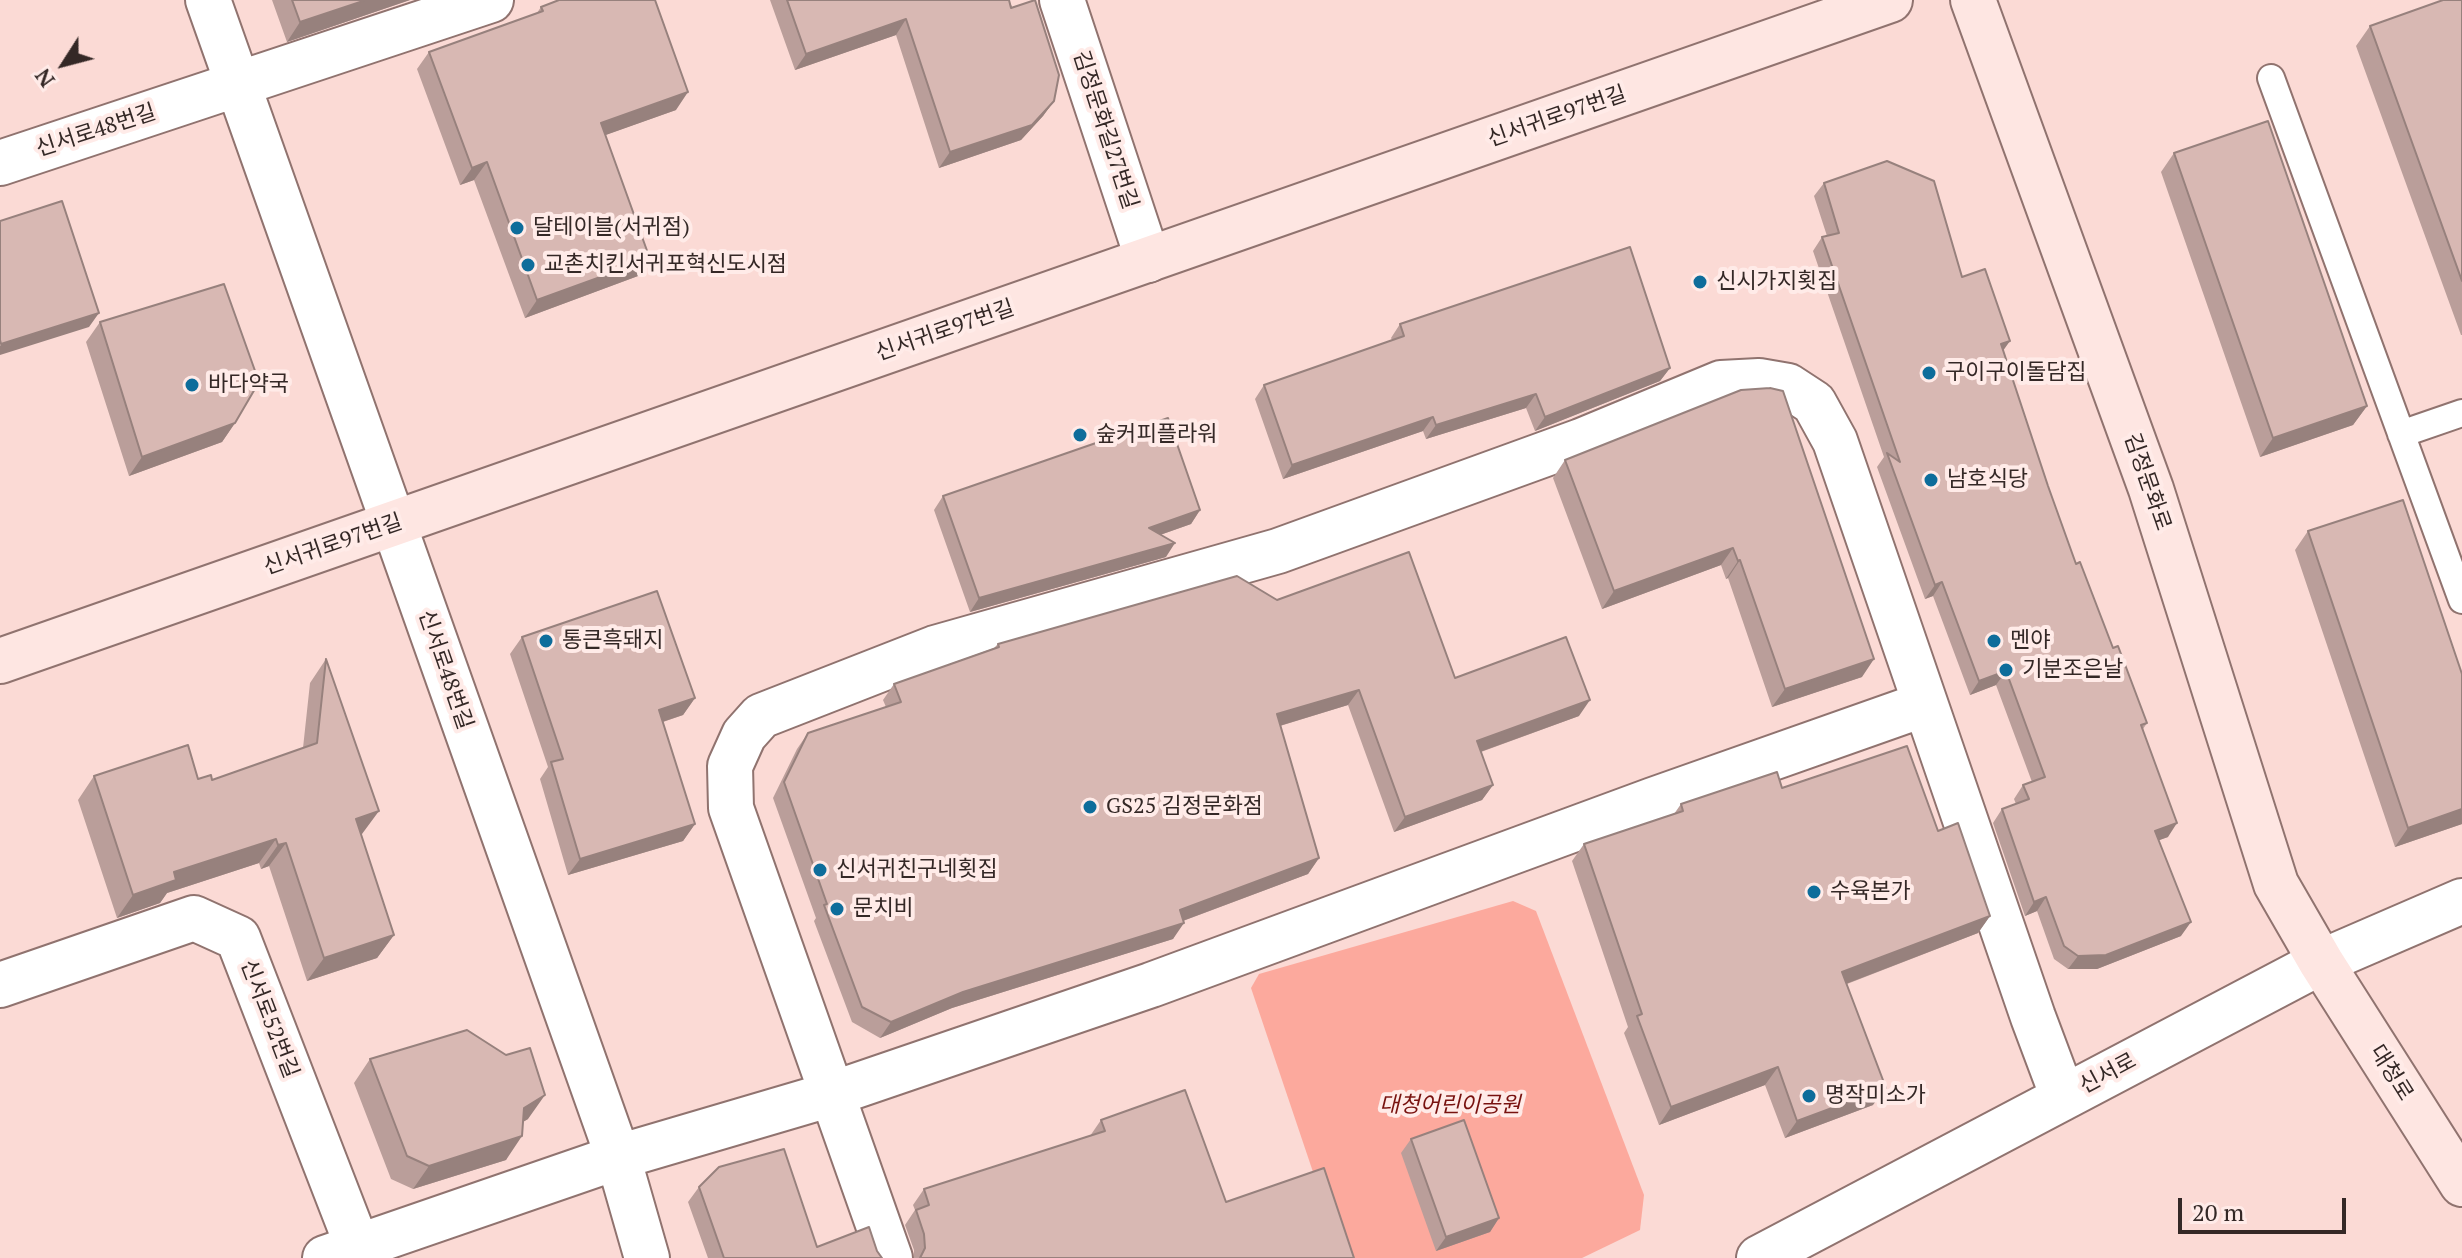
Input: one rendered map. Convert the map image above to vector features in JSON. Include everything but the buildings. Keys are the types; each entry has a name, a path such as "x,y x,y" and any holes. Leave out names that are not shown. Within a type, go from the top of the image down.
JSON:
{"street":[{"name":"신서로48번길","path":"208,0 618,1157 647,1258"},
{"name":"신서로48번길","path":"0,163 491,0"},
{"name":"김정문화길27번길","path":"1062,0 1148,260"},
{"name":"신서귀로97번길","path":"0,661 1890,0"},
{"name":"김정문화로","path":"1973,0 2151,489 2276,884 2321,962"},
{"path":"890,1258 731,808 730,766 744,735 761,716 935,648 1278,551 1581,441 1721,383 1759,381 1788,386 1814,403 1835,441 2063,1097"},
{"path":"348,1254 618,1157 832,1094 1151,985 1653,800 1925,704"},
{"name":"신서로","path":"1759,1258 2321,962 2462,901"},
{"name":"신서로52번길","path":"0,985 194,918 238,938 348,1254"},
{"name":"대청로","path":"2321,962 2462,1184"}],"lane":[{"path":"2271,78 2462,600"},
{"path":"2401,434 2462,413"}],"green space":[{"name":"대청어린이공원","path":"1513,901 1536,911 1644,1195 1640,1230 1582,1258 1342,1258 1251,988 1259,974"}],"place":[{"name":"달테이블(서귀점)","path":"517,228"},
{"name":"교촌치킨서귀포혁신도시점","path":"528,265"},
{"name":"신시가지횟집","path":"1700,282"},
{"name":"구이구이돌담집","path":"1929,373"},
{"name":"바다약국","path":"192,385"},
{"name":"숲커피플라워","path":"1080,435"},
{"name":"남호식당","path":"1931,480"},
{"name":"통큰흑돼지","path":"546,641"},
{"name":"멘야","path":"1994,641"},
{"name":"기분조은날","path":"2006,670"},
{"name":"GS25 김정문화점","path":"1090,807"},
{"name":"신서귀친구네횟집","path":"820,870"},
{"name":"수육본가","path":"1814,892"},
{"name":"문치비","path":"837,909"},
{"name":"명작미소가","path":"1809,1096"}]}
